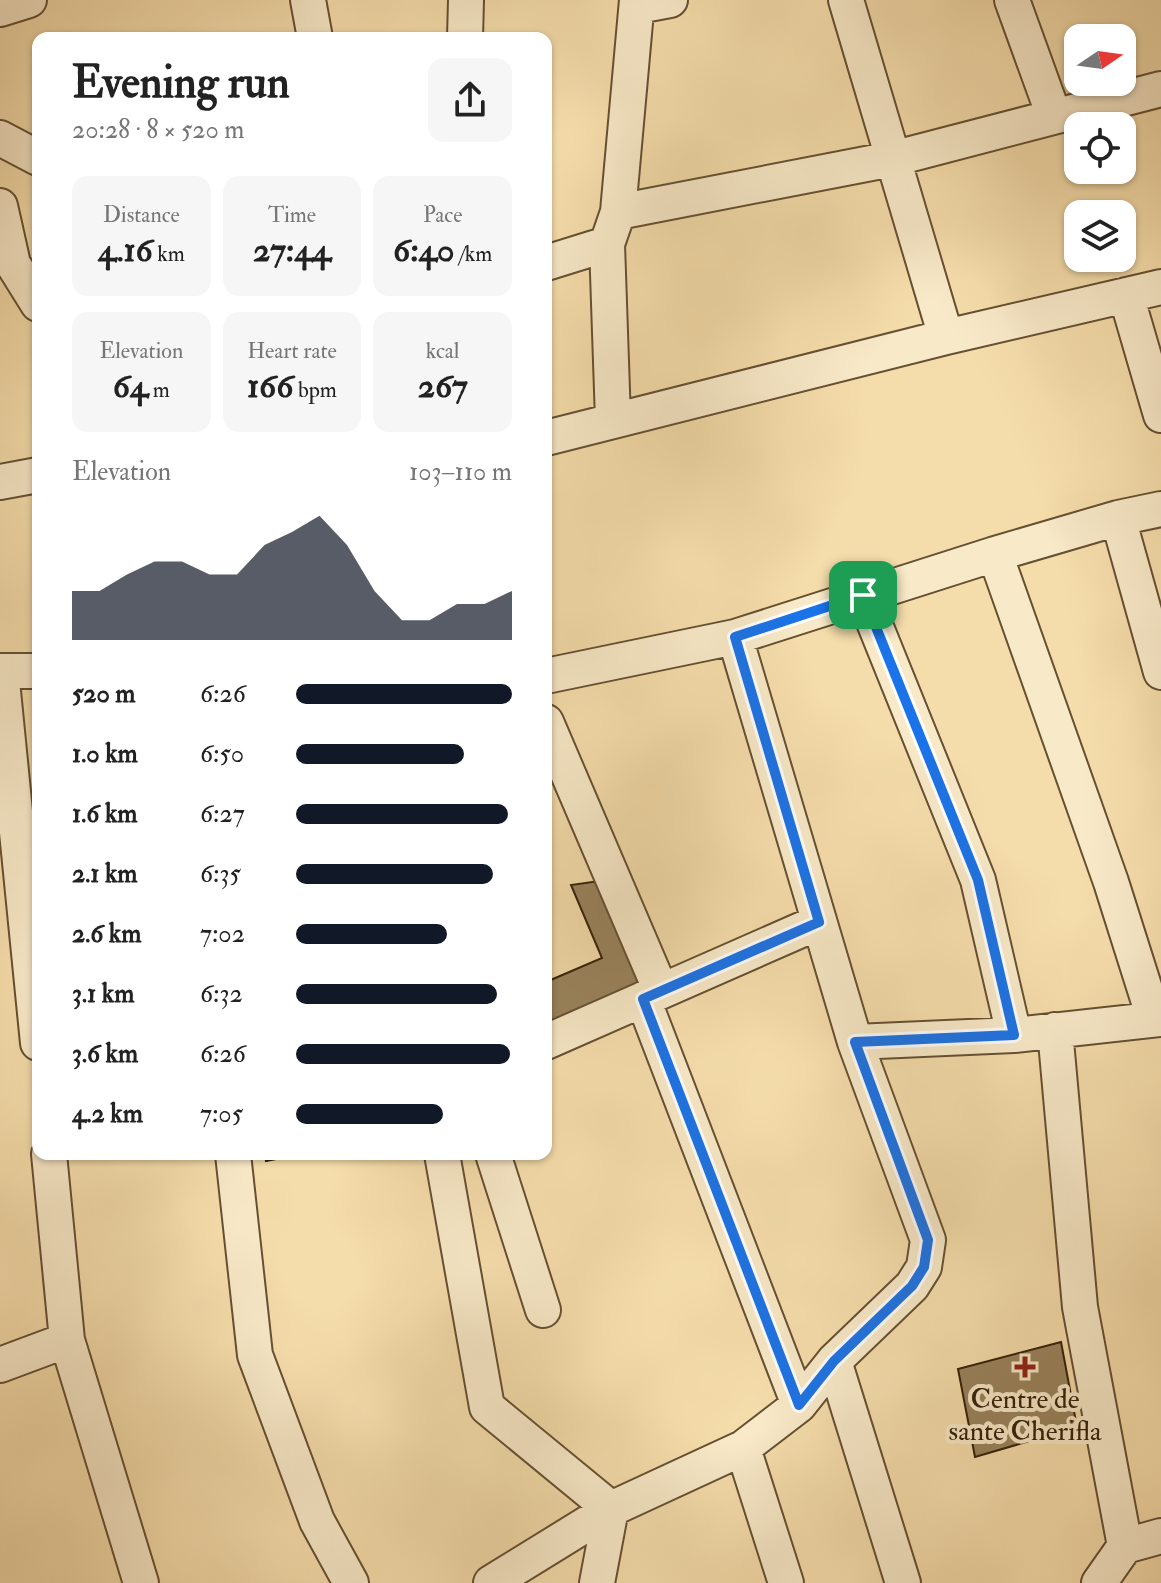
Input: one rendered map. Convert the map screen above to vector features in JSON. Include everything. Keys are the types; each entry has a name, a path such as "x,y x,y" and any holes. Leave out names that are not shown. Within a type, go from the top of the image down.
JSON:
{"street":[{"path":"0,9 29,0"},
{"path":"308,0 314,32"},
{"path":"465,32 466,0"},
{"path":"846,0 946,337"},
{"path":"1012,0 1054,116"},
{"path":"613,420 607,244 618,212 648,2"},
{"path":"618,212 892,159 1161,89"},
{"path":"0,138 32,155"},
{"path":"0,206 7,266 32,297"},
{"path":"552,261 607,244"},
{"path":"552,436 946,337 1161,287"},
{"path":"1126,295 1161,415"},
{"path":"0,482 32,476"},
{"path":"552,675 735,637 995,554 1118,518 1161,509"},
{"path":"1118,518 1161,672"},
{"path":"855,1042 1014,1035 1157,1018 995,554"},
{"path":"863,595 978,880 1014,1035"},
{"path":"491,1583 611,1509 743,1448 799,1405 834,1361 912,1286 924,1267 928,1240 855,1042 735,637"},
{"path":"32,671 0,671 32,984"},
{"path":"552,737 652,995 799,1405"},
{"path":"552,1039 819,922"},
{"path":"1055,1030 1080,1307 1125,1546"},
{"path":"50,1160 67,1340 141,1583"},
{"path":"234,1160 255,1355 317,1521 351,1583"},
{"path":"443,1160 487,1407 611,1509"},
{"path":"495,1160 543,1310"},
{"path":"0,1365 67,1340"},
{"path":"834,1361 903,1583"},
{"path":"743,1448 786,1583"},
{"path":"597,1583 611,1509"},
{"path":"1099,1583 1125,1546 1161,1536"}],"building":[{"path":"606,880 649,979 552,1023 552,979 602,958 571,885"},
{"path":"1061,1342 1077,1427 975,1457 958,1369"}],"place":[{"name":"Centre de sante Cherifla","path":"1025,1367"}],"route":[{"path":"863,595 978,880 1014,1035 855,1042 928,1240 924,1267 912,1286 834,1361 799,1405 643,999 819,922 735,637 863,595"}]}
